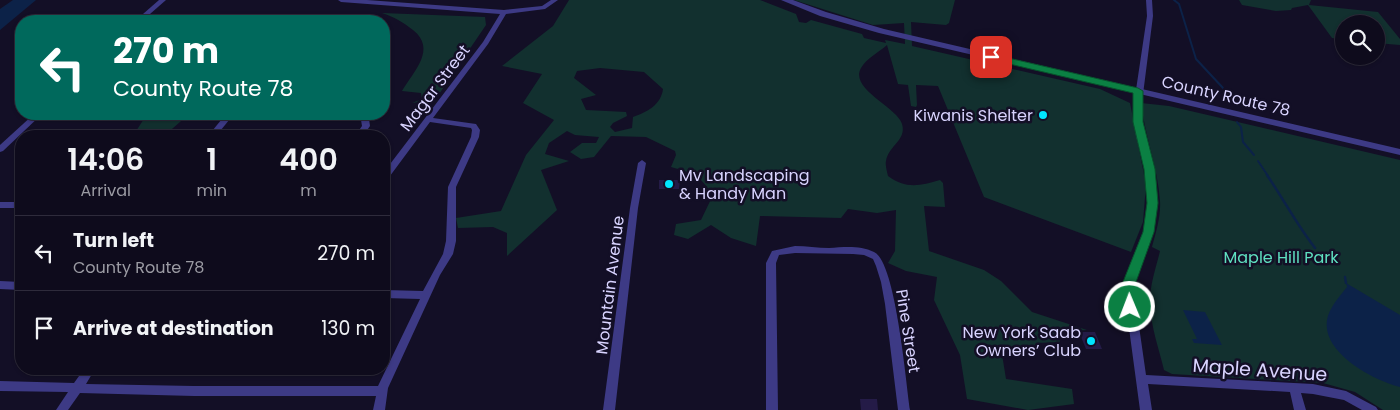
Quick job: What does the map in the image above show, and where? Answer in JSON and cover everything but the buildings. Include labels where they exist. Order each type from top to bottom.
[{"type":"street","points":[[145,15],[163,0]]},
{"type":"street","points":[[341,0],[504,12],[536,9],[548,6],[554,0]]},
{"type":"street","name":"County Route 78","points":[[785,0],[823,14],[882,31],[1400,152]]},
{"type":"street","points":[[1146,410],[1130,307],[1130,282],[1148,232],[1153,197],[1149,169],[1138,122],[1138,91],[1150,16],[1149,0]]},
{"type":"street","name":"Magar Street","points":[[390,170],[486,43],[504,12]]},
{"type":"street","points":[[21,130],[31,120]]},
{"type":"street","points":[[217,130],[225,120]]},
{"type":"street","points":[[379,410],[383,391],[448,254],[451,241],[452,187],[475,136],[476,130],[469,125],[429,120]]},
{"type":"street","points":[[0,149],[15,135]]},
{"type":"street","name":"Mountain Avenue","points":[[609,410],[634,208],[642,163]]},
{"type":"street","points":[[0,205],[15,205]]},
{"type":"street","name":"Pine Street","points":[[772,410],[771,263],[775,253],[798,251],[865,251],[878,258],[881,263],[888,300],[904,410]]},
{"type":"street","points":[[0,285],[15,286]]},
{"type":"street","points":[[390,294],[427,295]]},
{"type":"street","points":[[62,410],[86,375]]},
{"type":"street","name":"Maple Avenue","points":[[1142,379],[1333,392],[1352,398],[1372,410]]},
{"type":"street","points":[[0,386],[194,391],[383,391]]},
{"type":"street","points":[[1294,388],[1300,410]]},
{"type":"green space","points":[[569,0],[760,0],[796,14],[799,22],[806,23],[811,20],[862,34],[864,38],[886,43],[885,40],[905,44],[904,23],[873,25],[794,0],[955,0],[949,23],[946,25],[911,22],[912,46],[1100,89],[1130,103],[1146,185],[1143,222],[1131,252],[984,197],[938,86],[916,85],[917,105],[916,107],[911,106],[908,85],[898,84],[887,45],[866,62],[861,68],[859,76],[867,90],[892,111],[902,124],[903,130],[900,139],[887,156],[888,176],[907,185],[926,184],[940,180],[943,183],[945,207],[924,206],[929,251],[984,270],[1001,281],[1032,312],[1087,330],[1058,332],[1060,342],[1037,343],[1036,352],[1001,348],[1006,379],[1072,389],[1074,404],[1028,410],[967,399],[960,355],[934,300],[937,277],[906,271],[888,263],[895,251],[896,210],[877,213],[848,209],[841,218],[760,216],[756,246],[731,238],[711,225],[688,239],[674,235],[676,224],[701,220],[713,195],[695,176],[686,171],[671,167],[676,155],[675,151],[646,137],[611,136],[594,157],[581,159],[570,152],[582,143],[596,143],[599,137],[575,135],[567,131],[549,143],[545,154],[569,161],[541,170],[557,210],[507,256],[507,233],[493,227],[458,228],[456,218],[501,211],[526,155],[554,120],[523,103],[542,74],[502,66],[553,26]],"holes":[[[600,68],[644,72],[663,89],[662,95],[656,104],[633,117],[632,128],[615,132],[610,127],[613,123],[627,116],[626,112],[586,110],[581,99],[596,95],[574,78],[577,71]]]},
{"type":"green space","points":[[1239,0],[1311,0],[1309,5],[1378,12],[1380,15],[1335,15],[1335,38],[1332,38],[1308,5],[1292,8],[1291,10],[1276,11],[1242,5]]},
{"type":"green space","points":[[382,13],[485,17],[486,25],[435,100],[412,103],[422,99],[421,93],[402,91],[421,60],[423,45],[420,37],[413,30]]},
{"type":"green space","points":[[1385,21],[1400,39],[1400,45],[1385,44]]},
{"type":"green space","name":"Maple Hill Park","points":[[1141,103],[1169,106],[1400,160],[1400,410],[1383,410],[1355,392],[1323,383],[1172,374],[1164,370],[1150,305],[1152,284],[1160,251],[1152,247],[1159,218],[1159,189]]},
{"type":"green space","points":[[143,120],[182,120],[171,130],[137,130]]},
{"type":"water","points":[[13,0],[36,0],[18,15],[15,15],[15,18],[0,30],[0,9]]},
{"type":"water","points":[[1346,283],[1400,315],[1400,387],[1376,378],[1364,371],[1341,354],[1332,343],[1328,332],[1327,320],[1332,307],[1347,287]]},
{"type":"water","points":[[1183,310],[1205,312],[1222,345],[1194,343],[1192,339],[1197,339]]},
{"type":"waterway","points":[[1174,0],[1179,4],[1196,59],[1237,103]]},
{"type":"waterway","points":[[1237,122],[1241,127],[1243,142],[1254,155]]},
{"type":"waterway","points":[[1258,161],[1268,176]]},
{"type":"waterway","points":[[1267,175],[1315,248]]},
{"type":"waterway","points":[[1345,277],[1346,283]]},
{"type":"place","name":"Kiwanis Shelter","points":[[1043,115]]},
{"type":"place","name":"Mv Landscaping & Handy Man","points":[[669,184]]},
{"type":"place","name":"New York Saab Owners’ Club","points":[[1091,341]]},
{"type":"route","points":[[991,57],[1138,91],[1138,122],[1149,169],[1153,203],[1148,232],[1130,282],[1130,307]]}]
